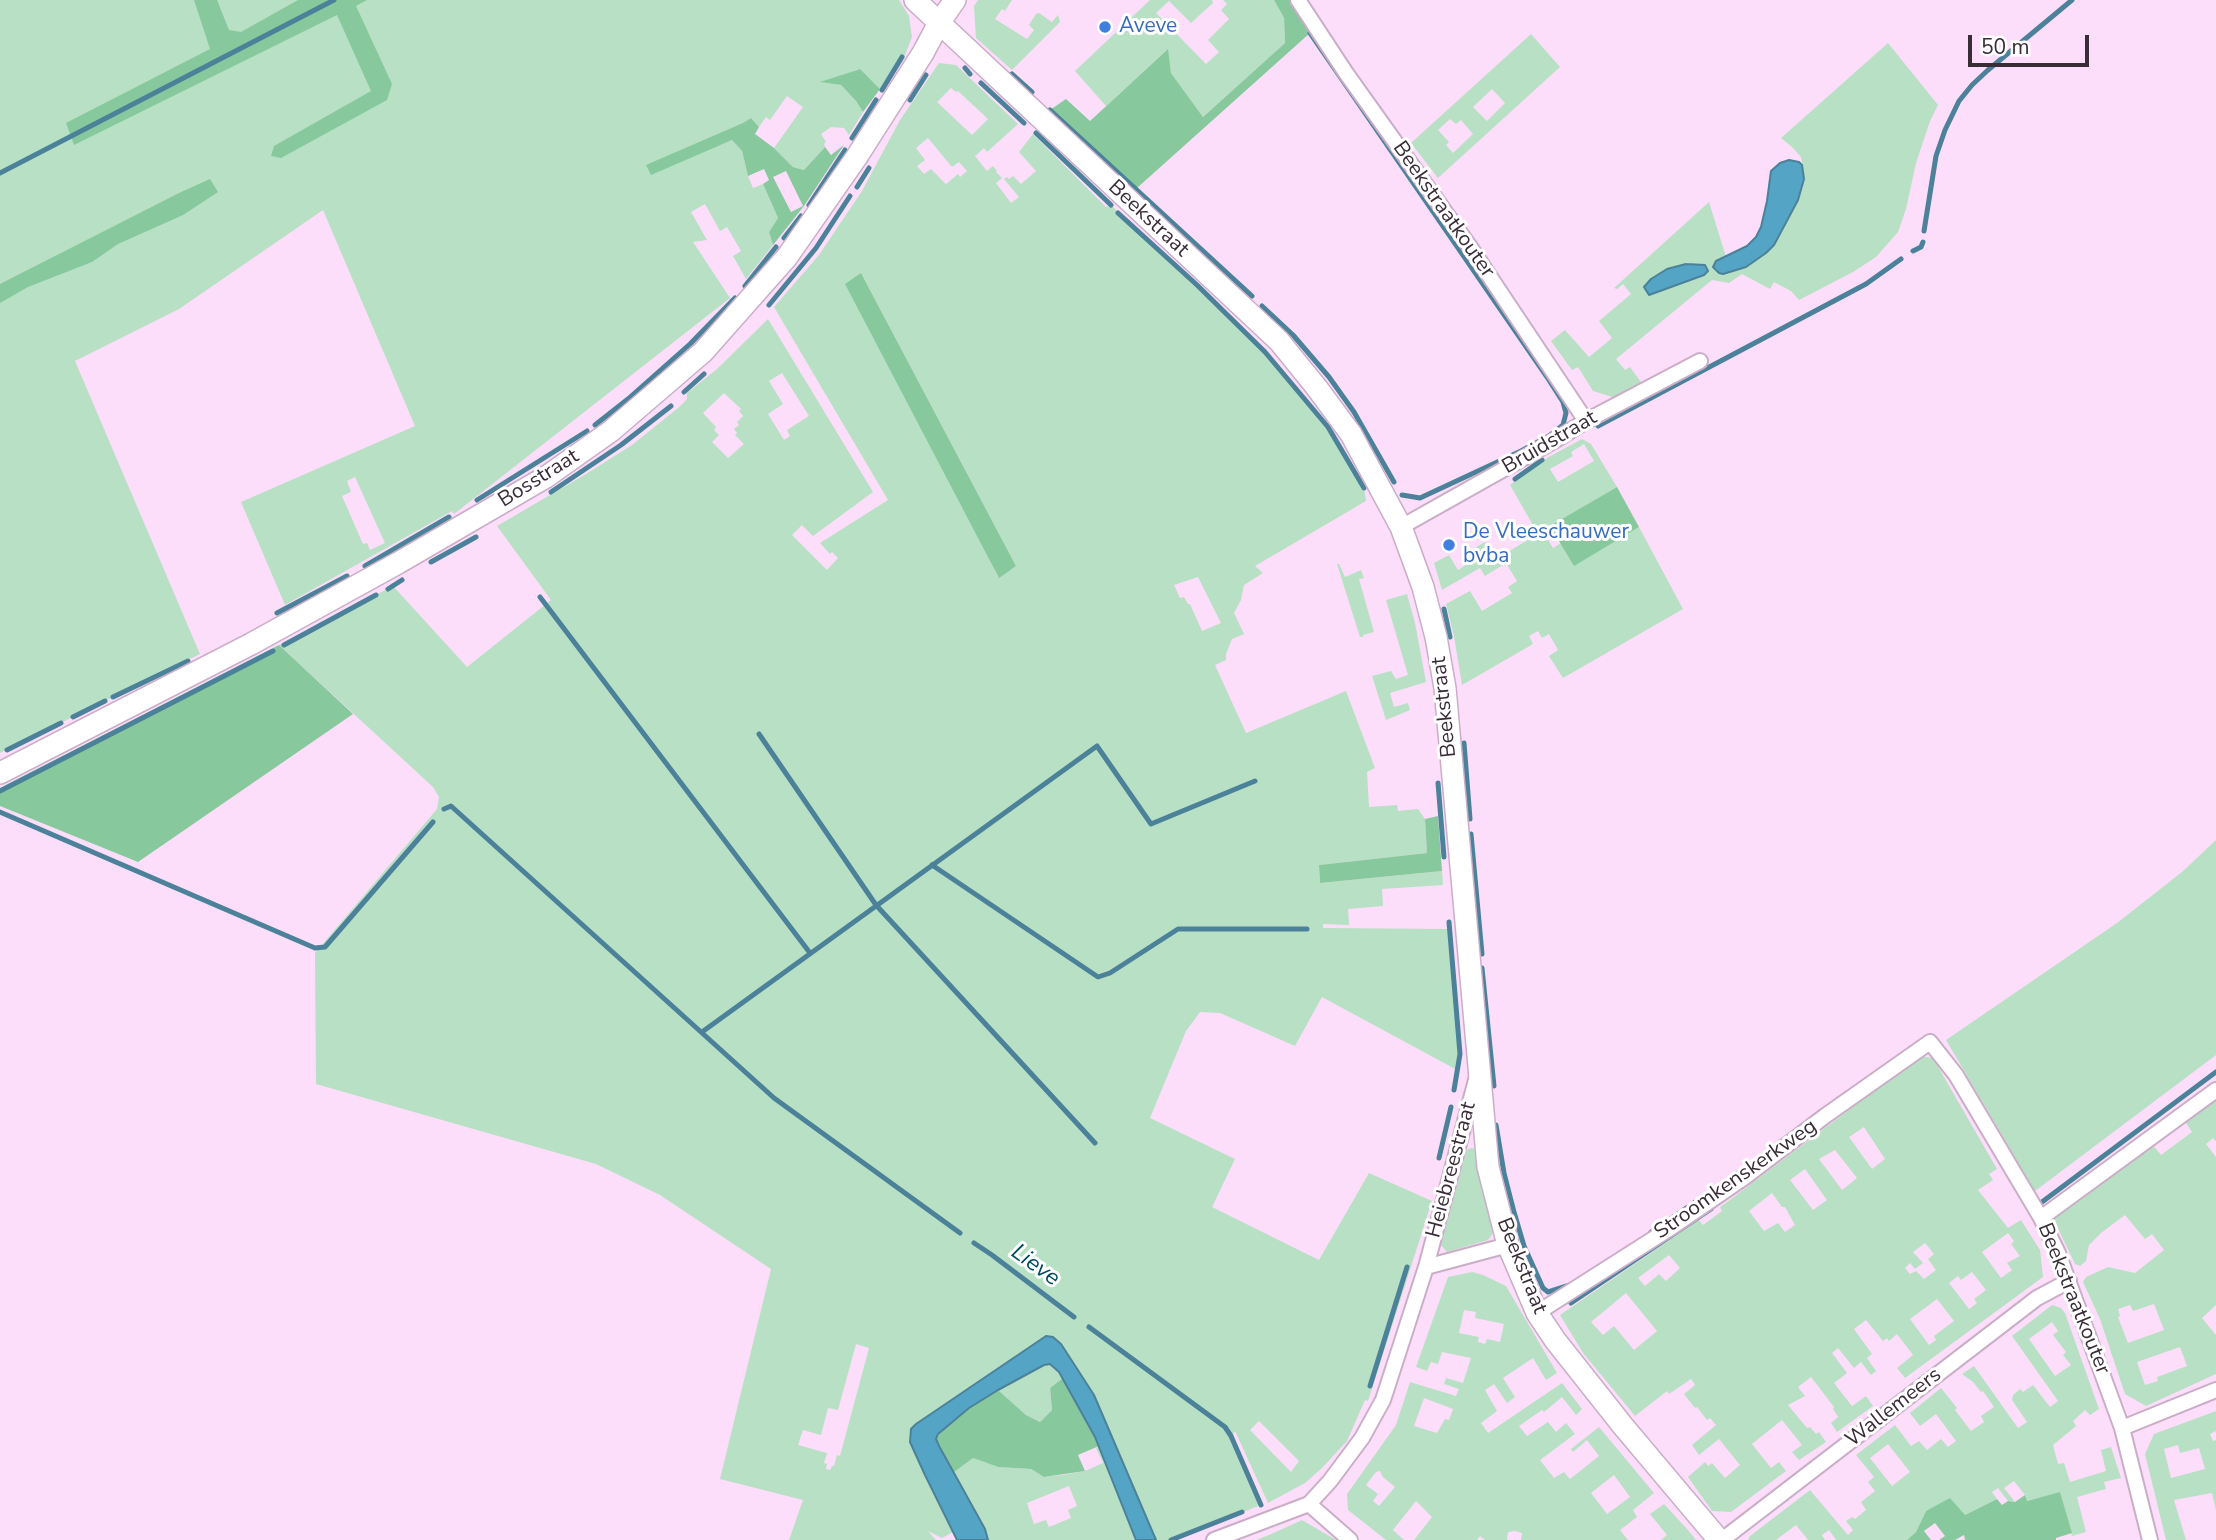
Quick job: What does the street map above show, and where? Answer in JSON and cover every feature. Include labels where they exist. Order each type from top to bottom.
[{"type":"street","name":"Beekstraat","points":[[915,0],[1279,341],[1351,434],[1401,527],[1423,587],[1445,688],[1488,1167],[1508,1245],[1537,1313],[1576,1368],[1721,1540]]},
{"type":"street","name":"Bosstraat","points":[[0,773],[251,644],[398,562],[546,477],[611,431],[704,352],[788,257],[856,158],[955,0]]},
{"type":"street","name":"Beekstraatkouter","points":[[1298,0],[1346,74],[1470,247],[1586,421]]},
{"type":"street","name":"Bruidstraat","points":[[1401,527],[1586,421],[1700,361]]},
{"type":"street","name":"Beekstraatkouter","points":[[1930,1042],[1956,1075],[2041,1218],[2069,1281],[2122,1428],[2150,1540]]},
{"type":"street","name":"Stroomkenskerkweg","points":[[1537,1313],[1745,1177],[1825,1116],[1930,1042]]},
{"type":"street","name":"Heiebreestraat","points":[[1214,1540],[1309,1504],[1362,1438],[1383,1400],[1426,1267],[1479,1072]]},
{"type":"street","points":[[2041,1218],[2216,1090]]},
{"type":"street","name":"Heiebreestraat","points":[[1426,1267],[1508,1245]]},
{"type":"street","name":"Wallemeers","points":[[1721,1540],[2037,1298],[2069,1281]]},
{"type":"street","points":[[2122,1428],[2216,1390]]},
{"type":"street","points":[[1309,1504],[1350,1540]]},
{"type":"green space","points":[[0,0],[899,0],[909,16],[912,37],[904,58],[880,89],[859,69],[822,82],[841,85],[863,112],[849,135],[844,128],[831,127],[821,134],[826,142],[825,147],[804,170],[793,167],[774,148],[803,107],[787,96],[770,120],[766,117],[759,127],[751,118],[699,153],[732,140],[742,151],[753,188],[763,184],[778,218],[769,232],[773,245],[746,279],[733,256],[741,251],[727,227],[720,231],[705,204],[691,212],[707,240],[693,242],[730,298],[454,514],[452,511],[285,605],[241,502],[415,426],[323,210],[179,309],[75,361],[200,654],[0,753]],"holes":[[[355,477],[385,543],[370,550],[367,543],[363,544],[342,496],[351,492],[347,481]]]},
{"type":"green space","points":[[194,0],[217,0],[229,30],[241,32],[298,0],[367,0],[356,6],[392,84],[387,100],[281,158],[271,156],[274,146],[371,91],[337,15],[74,145],[66,123],[210,49]]},
{"type":"green space","points":[[978,0],[1012,0],[1005,11],[1002,9],[995,19],[1027,39],[1034,30],[1029,25],[1036,14],[1039,13],[1052,22],[1058,15],[1060,22],[1012,70],[976,38],[974,6]]},
{"type":"green space","points":[[1150,0],[1212,0],[1213,3],[1191,23],[1169,1],[1156,13],[1206,64],[1219,52],[1208,40],[1229,19],[1221,10],[1227,4],[1223,0],[1274,0],[1284,18],[1285,43],[1203,117],[1171,73],[1167,50],[1106,106],[1075,71]]},
{"type":"green space","points":[[1274,0],[1290,0],[1310,33],[1137,188],[1050,110],[1066,99],[1090,121],[1168,49],[1171,73],[1203,117],[1285,43],[1284,18]]},
{"type":"green space","points":[[1531,34],[1560,67],[1438,178],[1411,143]],"holes":[[[1492,89],[1505,103],[1487,121],[1473,107]],[[1450,119],[1456,124],[1461,120],[1473,134],[1453,153],[1446,145],[1449,142],[1438,130]]]},
{"type":"green space","points":[[1888,43],[1938,105],[1916,163],[1898,232],[1876,257],[1799,300],[1791,291],[1774,282],[1770,289],[1742,274],[1729,283],[1712,280],[1616,359],[1625,370],[1630,367],[1643,385],[1619,399],[1593,391],[1578,367],[1572,370],[1551,341],[1565,330],[1589,357],[1612,338],[1599,321],[1631,294],[1623,284],[1617,289],[1614,288],[1709,202],[1726,257],[1716,261],[1766,253],[1774,245],[1803,187],[1801,157],[1781,138]]},
{"type":"green space","points":[[939,63],[956,65],[1018,124],[987,152],[984,148],[975,156],[987,171],[993,166],[997,171],[1002,178],[996,183],[1011,203],[1019,197],[1004,179],[1013,176],[1021,184],[1036,171],[1019,152],[1033,134],[1106,207],[1111,205],[1265,352],[1328,427],[1364,488],[1366,501],[1255,566],[1263,573],[1244,585],[1241,600],[1234,613],[1244,634],[1232,639],[1226,660],[1215,665],[1246,733],[1346,691],[1375,768],[1367,772],[1369,807],[1397,805],[1398,811],[1418,809],[1425,819],[1427,853],[1319,865],[1320,883],[1442,871],[1443,885],[1382,889],[1383,906],[1348,909],[1349,925],[1323,924],[1323,928],[1450,929],[1460,1054],[1457,1070],[1322,997],[1295,1046],[1220,1013],[1200,1012],[1186,1031],[1150,1118],[1235,1159],[1212,1207],[1319,1260],[1369,1173],[1432,1201],[1368,1401],[1365,1400],[1347,1441],[1305,1483],[1268,1503],[1235,1431],[1232,1436],[1261,1505],[1171,1540],[1156,1540],[1094,1394],[1061,1344],[1046,1336],[963,1392],[910,1433],[910,1442],[953,1532],[942,1538],[928,1531],[936,1540],[789,1540],[803,1500],[720,1479],[771,1269],[660,1195],[596,1164],[316,1084],[315,953],[437,809],[439,797],[433,787],[279,645],[393,586],[467,667],[551,600],[497,526],[632,445],[678,408],[687,399],[687,393],[717,369],[768,319],[873,492],[813,536],[802,525],[792,535],[827,570],[838,558],[820,543],[888,500],[774,307],[819,255],[862,191],[900,120]],"holes":[[[951,88],[958,91],[988,119],[972,135],[937,102]],[[928,138],[952,167],[959,162],[967,171],[960,177],[958,174],[946,184],[931,169],[924,174],[917,166],[925,160],[916,148]],[[861,273],[1016,566],[998,577]],[[782,373],[809,416],[787,430],[790,436],[784,440],[768,414],[783,404],[769,381]],[[724,393],[741,409],[739,411],[743,416],[734,429],[737,433],[735,435],[744,444],[728,458],[712,442],[719,435],[714,430],[716,427],[703,413]],[[1198,577],[1221,623],[1202,631],[1190,604],[1184,597],[1180,598],[1174,585]],[[856,1344],[869,1348],[840,1456],[837,1455],[830,1470],[826,1469],[827,1464],[824,1463],[827,1453],[798,1445],[803,1430],[821,1435],[828,1408],[838,1410]],[[1259,1421],[1299,1461],[1291,1472],[1250,1430]]]},
{"type":"green space","points":[[860,69],[880,89],[863,112],[841,85],[820,82]]},
{"type":"green space","points":[[751,118],[759,127],[755,134],[793,167],[804,170],[825,147],[831,155],[844,145],[804,206],[773,245],[769,232],[778,218],[763,184],[769,180],[764,169],[748,176],[742,151],[732,140],[651,175],[646,165]],"holes":[[[786,171],[803,206],[791,212],[773,177]]]},
{"type":"green space","points":[[210,179],[218,192],[183,215],[118,244],[92,262],[28,287],[0,303],[0,284]]},
{"type":"green space","points":[[861,273],[1016,566],[999,578],[845,284]]},
{"type":"green space","points":[[1582,439],[1591,444],[1617,487],[1551,526],[1544,533],[1553,548],[1561,543],[1574,565],[1639,527],[1683,609],[1563,678],[1549,656],[1558,650],[1549,634],[1542,638],[1538,631],[1529,636],[1533,644],[1462,685],[1446,604],[1470,591],[1482,611],[1512,593],[1508,587],[1517,581],[1506,563],[1485,576],[1480,568],[1442,590],[1434,563],[1449,555],[1458,570],[1469,563],[1464,554],[1485,542],[1496,559],[1538,534],[1510,485],[1547,458]],"holes":[[[1584,444],[1594,461],[1558,482],[1550,469],[1573,456],[1571,452]]]},
{"type":"green space","points":[[1617,487],[1639,527],[1574,566],[1550,526]]},
{"type":"green space","points":[[1337,564],[1345,577],[1361,570],[1364,578],[1359,579],[1374,632],[1363,637],[1360,637]]},
{"type":"green space","points":[[1407,594],[1426,682],[1390,693],[1394,707],[1408,703],[1410,710],[1386,720],[1372,676],[1391,671],[1396,679],[1408,675],[1386,600]]},
{"type":"green space","points":[[279,645],[353,714],[138,862],[0,806],[0,788]]},
{"type":"green space","points":[[1438,816],[1442,871],[1320,883],[1319,865],[1427,853],[1425,819]]},
{"type":"green space","points":[[2216,840],[2216,1055],[2035,1191],[1946,1040],[2117,923],[2182,872]]},
{"type":"green space","points":[[1920,1056],[1933,1058],[1997,1169],[1989,1174],[1993,1180],[1978,1190],[2008,1228],[2021,1220],[2040,1250],[2043,1277],[1905,1378],[1897,1368],[1913,1355],[1897,1334],[1889,1341],[1887,1338],[1883,1341],[1866,1320],[1854,1329],[1872,1354],[1867,1358],[1876,1371],[1871,1375],[1861,1362],[1854,1368],[1838,1348],[1832,1353],[1847,1373],[1834,1383],[1852,1406],[1866,1396],[1873,1406],[1837,1432],[1831,1423],[1838,1417],[1834,1407],[1811,1377],[1798,1387],[1805,1396],[1788,1405],[1807,1428],[1810,1427],[1816,1434],[1819,1432],[1826,1442],[1799,1460],[1792,1452],[1802,1445],[1782,1420],[1752,1444],[1771,1468],[1779,1462],[1786,1471],[1731,1512],[1712,1511],[1688,1477],[1705,1462],[1708,1466],[1712,1463],[1725,1478],[1740,1465],[1719,1439],[1699,1455],[1692,1445],[1716,1425],[1710,1418],[1707,1420],[1684,1394],[1695,1385],[1691,1379],[1669,1394],[1667,1391],[1635,1416],[1583,1353],[1560,1315],[1699,1220],[1703,1225],[1722,1211],[1720,1207]],"holes":[[[1864,1127],[1885,1159],[1872,1169],[1849,1137]],[[1835,1150],[1857,1178],[1842,1190],[1819,1159]],[[1805,1169],[1827,1200],[1813,1210],[1790,1180]],[[1772,1193],[1782,1207],[1785,1207],[1795,1225],[1785,1232],[1778,1223],[1764,1231],[1749,1211]],[[2008,1233],[2014,1241],[2011,1244],[2020,1256],[2007,1263],[2012,1270],[2001,1278],[1982,1252]],[[1925,1243],[1934,1254],[1928,1259],[1936,1270],[1924,1279],[1916,1271],[1910,1274],[1905,1268],[1910,1263],[1915,1269],[1923,1263],[1913,1252]],[[1669,1255],[1680,1268],[1666,1281],[1659,1274],[1645,1286],[1638,1278]],[[1972,1272],[1986,1290],[1974,1299],[1977,1303],[1969,1309],[1949,1283],[1958,1276],[1961,1280]],[[1626,1293],[1657,1331],[1634,1350],[1614,1326],[1603,1335],[1591,1322]],[[1937,1299],[1954,1321],[1934,1336],[1936,1340],[1929,1345],[1910,1319]]]},
{"type":"green space","points":[[2216,1097],[2216,1141],[2213,1138],[2206,1144],[2216,1157],[2216,1305],[2202,1318],[2216,1335],[2216,1374],[2146,1406],[2125,1394],[2100,1319],[2083,1282],[2086,1277],[2108,1267],[2135,1273],[2164,1250],[2152,1234],[2145,1239],[2125,1215],[2089,1245],[2086,1261],[2080,1266],[2075,1264],[2053,1218],[2152,1144],[2161,1155],[2192,1132],[2184,1120]],"holes":[[[2154,1304],[2164,1330],[2128,1343],[2118,1317],[2118,1309],[2130,1305],[2133,1311]],[[2180,1347],[2187,1366],[2157,1377],[2158,1381],[2145,1385],[2137,1362]]]},
{"type":"green space","points":[[1475,1149],[1493,1233],[1488,1240],[1447,1252],[1441,1245],[1466,1152]]},
{"type":"green space","points":[[1472,1272],[1506,1286],[1557,1373],[1546,1380],[1533,1358],[1503,1378],[1515,1397],[1507,1403],[1494,1384],[1485,1390],[1497,1411],[1481,1423],[1488,1433],[1562,1383],[1582,1409],[1576,1415],[1562,1397],[1544,1412],[1542,1410],[1519,1426],[1527,1436],[1548,1422],[1556,1432],[1566,1423],[1575,1434],[1540,1460],[1554,1478],[1564,1472],[1570,1479],[1599,1456],[1587,1440],[1573,1452],[1571,1449],[1599,1427],[1654,1493],[1633,1510],[1637,1517],[1620,1530],[1628,1540],[1521,1540],[1522,1533],[1515,1531],[1508,1532],[1507,1540],[1485,1540],[1480,1536],[1477,1540],[1414,1540],[1432,1517],[1416,1501],[1393,1530],[1404,1540],[1386,1540],[1348,1510],[1347,1494],[1396,1425],[1410,1382],[1456,1396],[1459,1389],[1444,1384],[1446,1378],[1463,1383],[1471,1358],[1442,1352],[1438,1364],[1431,1362],[1427,1371],[1416,1367],[1448,1277]],"holes":[[[1464,1310],[1476,1312],[1475,1318],[1504,1324],[1500,1342],[1487,1339],[1485,1344],[1478,1342],[1479,1337],[1459,1333]],[[1424,1398],[1453,1409],[1449,1420],[1445,1419],[1437,1433],[1414,1426]],[[1380,1471],[1395,1487],[1379,1506],[1373,1501],[1378,1494],[1366,1485],[1376,1472]],[[1614,1475],[1630,1497],[1607,1514],[1591,1493]]]},
{"type":"green space","points":[[2052,1305],[2061,1308],[2065,1313],[2099,1409],[2090,1415],[2085,1410],[2073,1421],[2076,1426],[2053,1445],[2058,1464],[2064,1463],[2070,1482],[2106,1471],[2101,1450],[2111,1447],[2121,1478],[2104,1482],[2106,1489],[2077,1497],[2086,1532],[2072,1536],[2060,1493],[2026,1501],[2025,1495],[2014,1481],[2004,1488],[2015,1502],[2008,1501],[1998,1488],[1992,1492],[1997,1499],[1965,1515],[1926,1511],[1916,1532],[1907,1540],[1836,1540],[1829,1530],[1822,1535],[1825,1540],[1808,1540],[1796,1525],[1776,1540],[1748,1540],[1810,1490],[1848,1535],[1853,1530],[1846,1521],[1852,1517],[1855,1519],[1866,1510],[1861,1502],[1875,1491],[1868,1482],[1874,1477],[1856,1455],[1895,1425],[1911,1446],[1919,1441],[1927,1450],[1941,1439],[1948,1447],[1956,1441],[1936,1414],[1920,1426],[1910,1413],[1941,1388],[1971,1431],[1984,1422],[1981,1416],[1994,1407],[1983,1391],[1962,1374],[1974,1366],[2018,1428],[2027,1422],[2012,1400],[2013,1395],[2020,1389],[2023,1392],[2033,1385],[2050,1407],[2058,1401],[2012,1336]],"holes":[[[2052,1322],[2058,1331],[2053,1335],[2066,1352],[2063,1355],[2071,1365],[2055,1376],[2029,1339]],[[1888,1444],[1910,1472],[1892,1486],[1870,1458]]]},
{"type":"green space","points":[[1044,1364],[1053,1365],[1063,1378],[1050,1388],[1052,1410],[1040,1422],[1026,1415],[998,1390]]},
{"type":"green space","points":[[1063,1378],[1099,1446],[1078,1455],[1085,1471],[1044,1477],[1031,1469],[998,1467],[973,1458],[953,1473],[936,1439],[943,1428],[998,1390],[1026,1415],[1040,1422],[1052,1410],[1050,1388]]},
{"type":"green space","points":[[2216,1411],[2216,1431],[2210,1434],[2213,1441],[2216,1440],[2216,1510],[2212,1493],[2174,1500],[2186,1540],[2166,1540],[2145,1454],[2154,1434]],"holes":[[[2178,1445],[2180,1453],[2199,1448],[2205,1469],[2171,1478],[2164,1449]]]},
{"type":"green space","points":[[1099,1446],[1136,1540],[988,1540],[985,1529],[953,1473],[973,1458],[998,1467],[1031,1469],[1044,1477],[1063,1475],[1085,1471],[1103,1463],[1096,1448]],"holes":[[[1069,1486],[1077,1506],[1068,1510],[1071,1518],[1049,1527],[1046,1520],[1034,1524],[1027,1503]]]},
{"type":"green space","points":[[2060,1492],[2072,1533],[2056,1540],[1965,1540],[1964,1535],[1955,1540],[1939,1540],[1945,1536],[1935,1523],[1924,1531],[1931,1540],[1907,1540],[1916,1532],[1926,1511],[1950,1498],[1965,1515],[1997,1499],[2002,1505],[2008,1501],[2015,1502],[2025,1495],[2027,1501]]},
{"type":"green space","points":[[1664,1504],[1696,1540],[1661,1540],[1667,1535],[1650,1514]]},
{"type":"green space","points":[[1302,1520],[1336,1540],[1256,1540],[1269,1535]]},
{"type":"water","points":[[1789,160],[1802,165],[1804,179],[1798,200],[1774,245],[1746,267],[1719,273],[1713,267],[1716,261],[1747,246],[1756,237],[1767,201],[1771,171],[1780,163]]},
{"type":"water","points":[[1686,264],[1705,265],[1708,271],[1704,275],[1649,295],[1644,287],[1651,279],[1667,269]]},
{"type":"water","points":[[1046,1336],[1053,1337],[1061,1344],[1094,1395],[1156,1540],[1136,1540],[1095,1437],[1059,1372],[1050,1364],[969,1408],[938,1434],[936,1439],[939,1446],[985,1529],[988,1540],[957,1540],[910,1442],[911,1429]]},
{"type":"waterway","points":[[0,173],[334,0]]},
{"type":"waterway","points":[[1924,231],[1936,156],[1959,101],[1988,70],[2072,0]]},
{"type":"waterway","points":[[1310,33],[1547,377],[1563,402],[1566,413],[1563,425],[1521,451],[1420,498],[1402,495]]},
{"type":"waterway","points":[[882,90],[902,57]]},
{"type":"waterway","points":[[965,68],[970,74]]},
{"type":"waterway","points":[[1012,74],[1032,92]]},
{"type":"waterway","points":[[910,100],[926,75]]},
{"type":"waterway","points":[[981,83],[1024,123]]},
{"type":"waterway","points":[[852,138],[876,100]]},
{"type":"waterway","points":[[1050,110],[1252,296]]},
{"type":"waterway","points":[[1036,133],[1111,205]]},
{"type":"waterway","points":[[809,205],[845,150]]},
{"type":"waterway","points":[[857,187],[869,168]]},
{"type":"waterway","points":[[769,305],[816,248],[850,196]]},
{"type":"waterway","points":[[1118,213],[1265,352],[1328,427],[1364,488]]},
{"type":"waterway","points":[[784,238],[801,216]]},
{"type":"waterway","points":[[1913,251],[1921,247],[1923,242]]},
{"type":"waterway","points":[[745,286],[776,247]]},
{"type":"waterway","points":[[1598,426],[1866,284],[1901,259]]},
{"type":"waterway","points":[[595,425],[690,344],[735,298]]},
{"type":"waterway","points":[[1262,306],[1293,335],[1329,377],[1354,412],[1394,482]]},
{"type":"waterway","points":[[684,392],[704,374]]},
{"type":"waterway","points":[[551,492],[621,445],[671,406]]},
{"type":"waterway","points":[[477,500],[587,431]]},
{"type":"waterway","points":[[1515,479],[1542,460]]},
{"type":"waterway","points":[[365,566],[449,517]]},
{"type":"waterway","points":[[431,562],[476,537]]},
{"type":"waterway","points":[[277,613],[347,576]]},
{"type":"waterway","points":[[388,589],[402,580]]},
{"type":"waterway","points":[[284,645],[376,595]]},
{"type":"waterway","points":[[540,597],[810,953]]},
{"type":"waterway","points":[[1444,609],[1450,637]]},
{"type":"waterway","points":[[0,791],[273,651]]},
{"type":"waterway","points":[[113,697],[188,661]]},
{"type":"waterway","points":[[73,717],[105,701]]},
{"type":"waterway","points":[[7,750],[61,723]]},
{"type":"waterway","points":[[759,734],[876,905],[1095,1143]]},
{"type":"waterway","points":[[1464,743],[1470,819]]},
{"type":"waterway","points":[[702,1032],[1097,746],[1151,824],[1255,781]]},
{"type":"waterway","points":[[1438,783],[1444,857]]},
{"type":"waterway","points":[[444,809],[451,806],[774,1098],[960,1233]]},
{"type":"waterway","points":[[0,812],[315,948],[325,947],[433,822]]},
{"type":"waterway","points":[[1471,834],[1482,954]]},
{"type":"waterway","points":[[932,865],[1098,977],[1110,973],[1178,929],[1307,929]]},
{"type":"waterway","points":[[1449,922],[1460,1054],[1454,1090]]},
{"type":"waterway","points":[[1482,968],[1494,1086]]},
{"type":"waterway","points":[[2042,1202],[2216,1072]]},
{"type":"waterway","points":[[1439,1158],[1451,1107]]},
{"type":"waterway","points":[[1496,1125],[1514,1212],[1524,1246],[1543,1288],[1548,1292],[1570,1285]]},
{"type":"waterway","points":[[1651,1232],[1738,1173]]},
{"type":"waterway","points":[[1571,1303],[1711,1209]]},
{"type":"waterway","name":"Lieve","points":[[974,1243],[1074,1317]]},
{"type":"waterway","points":[[1370,1386],[1407,1267]]},
{"type":"waterway","points":[[1089,1327],[1225,1427],[1261,1505]]},
{"type":"waterway","points":[[1171,1540],[1242,1512]]},
{"type":"place","name":"Aveve","points":[[1105,27]]},
{"type":"place","name":"De Vleeschauwer bvba","points":[[1449,545]]}]
